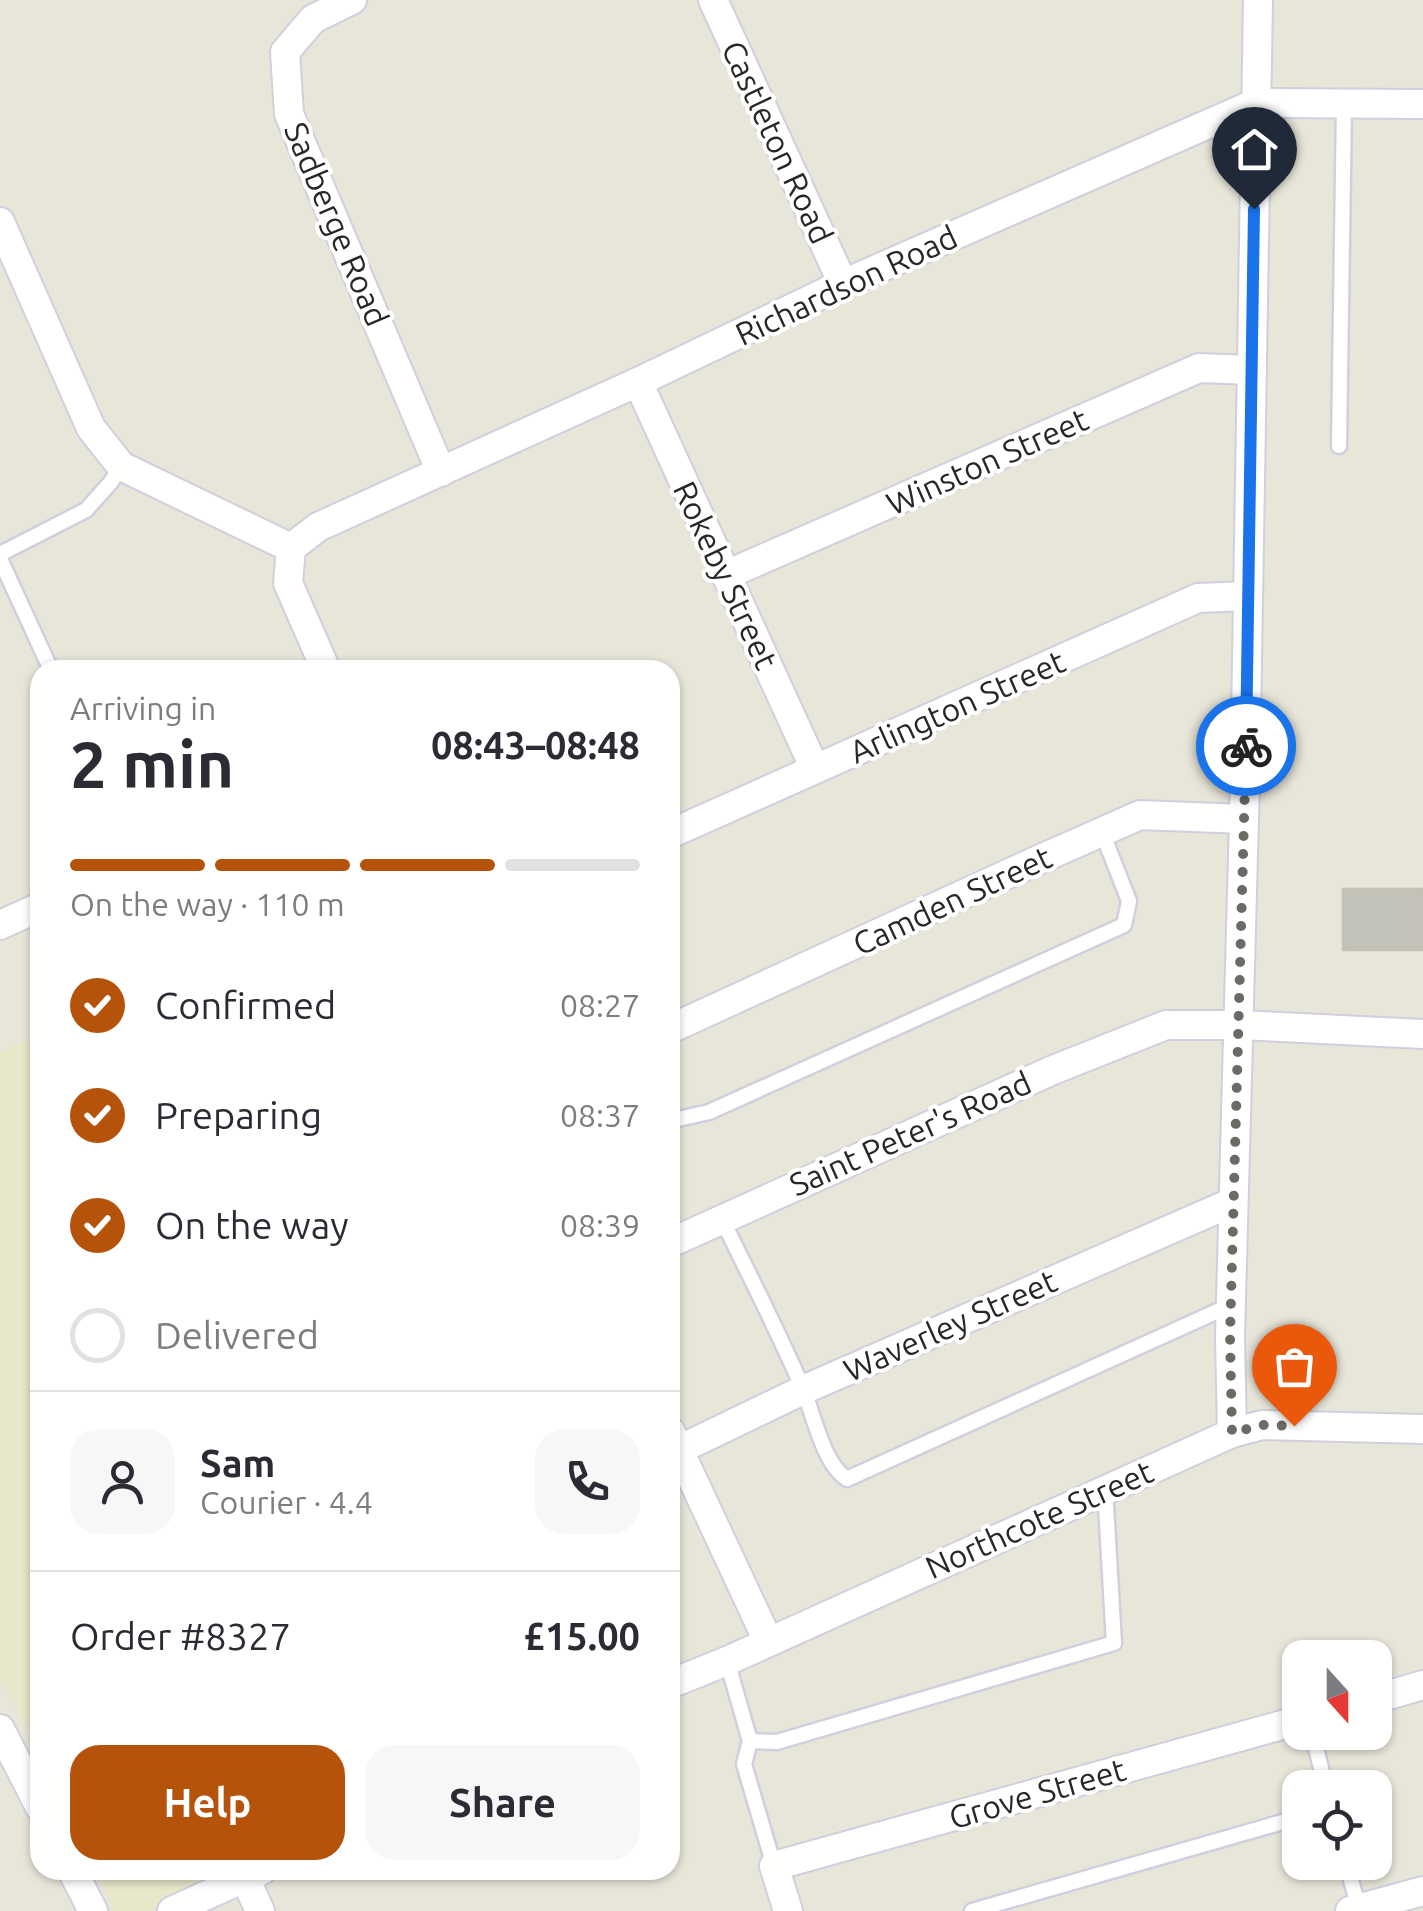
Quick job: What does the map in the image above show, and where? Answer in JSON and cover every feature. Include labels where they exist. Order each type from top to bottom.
[{"type":"street","name":"Sadberge Road","points":[[352,0],[313,18],[285,52],[290,114],[441,472]]},
{"type":"street","name":"Castleton Road","points":[[713,0],[843,284]]},
{"type":"street","points":[[1232,1433],[1231,1305],[1240,1025],[1258,0]]},
{"type":"street","name":"Richardson Road","points":[[291,548],[318,528],[843,284],[1256,103],[1423,104]]},
{"type":"street","points":[[0,222],[10,270],[91,428],[121,466],[291,548],[288,583],[322,660]]},
{"type":"street","name":"Winston Street","points":[[726,575],[1200,368],[1252,370]]},
{"type":"street","name":"Rokeby Street","points":[[638,382],[814,769]]},
{"type":"street","name":"Arlington Street","points":[[680,829],[1198,598],[1248,596]]},
{"type":"street","name":"Camden Street","points":[[680,1025],[1140,815],[1244,819]]},
{"type":"street","points":[[0,925],[30,912]]},
{"type":"street","name":"Saint Peter's Road","points":[[680,1238],[1053,1070],[1166,1026],[1240,1025],[1423,1034]]},
{"type":"street","name":"Waverley Street","points":[[680,1442],[1233,1202]]},
{"type":"street","name":"Northcote Street","points":[[680,1680],[1232,1433],[1262,1425],[1423,1429]]},
{"type":"street","points":[[680,1460],[768,1642]]},
{"type":"street","points":[[1392,1693],[1423,1685]]},
{"type":"street","name":"Grove Street","points":[[774,1866],[1282,1725]]},
{"type":"street","points":[[0,1729],[30,1788]]},
{"type":"street","points":[[774,1866],[788,1911]]},
{"type":"street","points":[[77,1880],[94,1911]]},
{"type":"street","points":[[172,1911],[241,1880]]},
{"type":"street","points":[[255,1880],[260,1911]]},
{"type":"street","points":[[1355,1910],[1423,1891]]},
{"type":"lane","points":[[1339,446],[1344,104]]},
{"type":"lane","points":[[47,660],[0,557],[86,510],[121,466]]},
{"type":"lane","points":[[680,1119],[709,1112],[1124,925],[1129,901],[1102,832]]},
{"type":"lane","points":[[722,1219],[803,1390],[832,1462],[847,1479],[1231,1305]]},
{"type":"lane","points":[[750,1741],[777,1742],[1114,1643],[1105,1488]]},
{"type":"lane","points":[[728,1660],[750,1741],[744,1764],[774,1866]]},
{"type":"lane","points":[[972,1911],[1282,1821]]},
{"type":"lane","points":[[1349,1880],[1355,1910]]},
{"type":"shaded area","points":[[30,1038],[30,1735],[0,1673],[0,1052]]},
{"type":"shaded area","points":[[101,1880],[218,1880],[151,1911],[115,1911]]},
{"type":"building","points":[[1343,889],[1423,889],[1423,950],[1343,950]]},
{"type":"way so far","points":[[1246,746],[1230,1336],[1232,1433],[1262,1425],[1294,1426]]},
{"type":"route","points":[[1246,746],[1254,209]]}]
